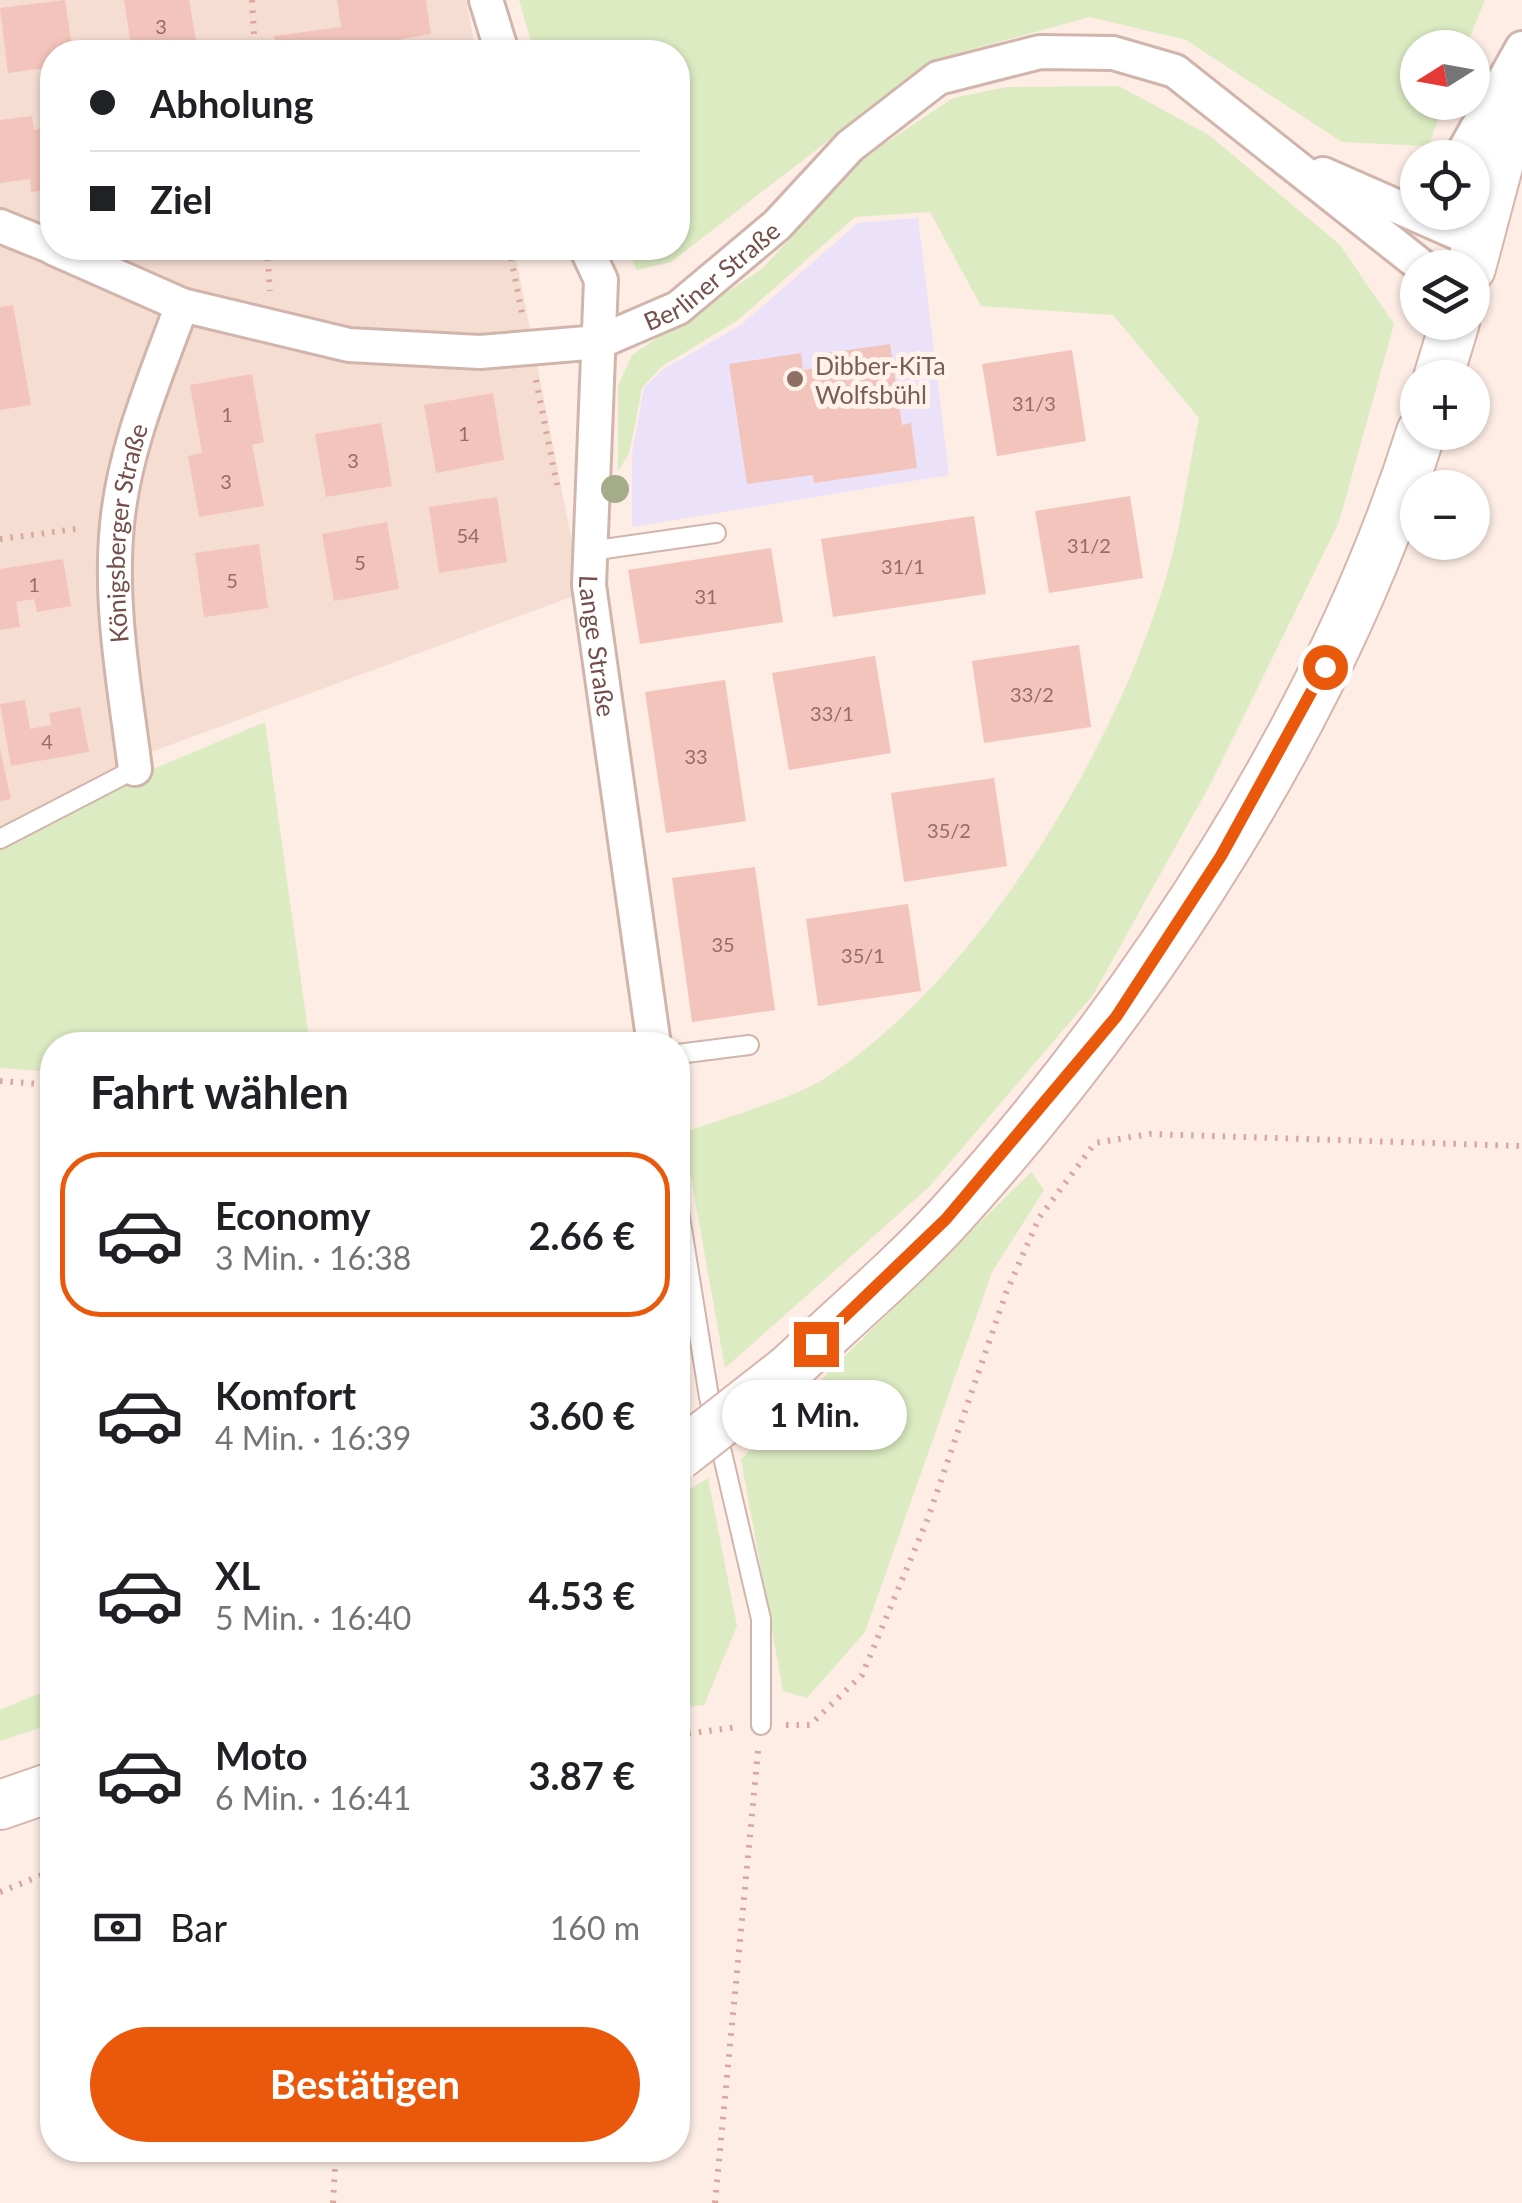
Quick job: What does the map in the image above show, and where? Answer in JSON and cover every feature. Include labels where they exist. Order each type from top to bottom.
[{"type":"main road","points":[[1475,250],[1522,76]]},
{"type":"main road","points":[[690,1447],[789,1370],[946,1219],[1116,1017],[1221,856],[1325,667],[1404,485],[1415,450]]},
{"type":"main road","points":[[0,1805],[40,1791]]},
{"type":"street","points":[[486,0],[498,40]]},
{"type":"street","points":[[1470,140],[1522,48]]},
{"type":"street","name":"Berliner Straße","points":[[82,260],[182,305],[349,345],[480,352],[599,342],[678,308],[776,224],[850,146],[938,78],[1040,52],[1114,53],[1175,71],[1402,250]]},
{"type":"street","name":"Berliner Straße","points":[[1296,163],[1385,199],[1466,250]]},
{"type":"street","points":[[1385,199],[1400,194]]},
{"type":"street","name":"Berliner Straße","points":[[0,226],[40,242]]},
{"type":"street","name":"Lange Straße","points":[[591,260],[600,280],[588,585],[652,1032]]},
{"type":"street","name":"Königsberger Straße","points":[[134,769],[115,598],[116,524],[133,438],[182,305]]},
{"type":"lane","points":[[590,551],[716,533]]},
{"type":"lane","points":[[0,840],[134,769]]},
{"type":"lane","points":[[690,1052],[749,1045]]},
{"type":"lane","points":[[690,1281],[708,1396],[761,1619],[760,1725]]},
{"type":"path","points":[[252,0],[255,40]]},
{"type":"path","points":[[512,260],[559,499]]},
{"type":"path","points":[[0,539],[116,524]]},
{"type":"path","points":[[0,1080],[40,1084]]},
{"type":"path","points":[[690,1734],[760,1725],[810,1725],[862,1676],[928,1518],[1006,1292],[1039,1218],[1095,1142],[1150,1134],[1522,1146]]},
{"type":"path","points":[[714,2203],[760,1725]]},
{"type":"path","points":[[0,1892],[40,1876]]},
{"type":"path","points":[[333,2203],[335,2162]]},
{"type":"shaded area","points":[[0,0],[466,0],[474,40],[40,40],[40,260],[516,260],[582,593],[143,755],[0,829]]},
{"type":"shaded area","name":"Dibber-KiTa Wolfsbühl","points":[[918,218],[949,475],[632,527],[632,454],[644,388],[662,370],[741,325],[858,223]]},
{"type":"green space","points":[[519,0],[1485,0],[1473,30],[1400,30],[1400,120],[1438,120],[1430,140],[1400,140],[1400,145],[1342,142],[1186,40],[1090,17],[933,60],[690,247],[690,40],[531,40]]},
{"type":"green space","points":[[1119,86],[1209,135],[1340,245],[1394,324],[1339,522],[1211,783],[1093,995],[929,1187],[725,1368],[690,1172],[690,1131],[824,1079],[881,1036],[936,982],[988,921],[1035,855],[1077,784],[1114,713],[1144,642],[1172,555],[1199,418],[1113,315],[981,306],[930,212],[855,217],[738,320],[661,367],[642,388],[629,454],[618,471],[618,386],[632,355],[763,268],[866,156],[953,98],[1007,87]]},
{"type":"green space","points":[[632,260],[674,260],[637,270]]},
{"type":"green space","points":[[265,722],[308,1032],[40,1032],[40,1071],[0,1068],[0,850],[151,770]]},
{"type":"green space","points":[[1031,1172],[1044,1190],[992,1272],[865,1632],[807,1698],[783,1691],[741,1459]]},
{"type":"green space","points":[[708,1478],[737,1626],[704,1705],[690,1707],[690,1489]]},
{"type":"green space","points":[[40,1693],[40,1728],[0,1741],[0,1710]]},
{"type":"building","points":[[65,0],[71,40],[40,40],[40,69],[8,73],[0,8]]},
{"type":"building","points":[[124,0],[189,0],[196,40],[130,40]]},
{"type":"building","points":[[337,0],[426,0],[431,34],[401,40],[275,40],[274,36],[341,27]]},
{"type":"building","points":[[32,116],[34,130],[40,129],[40,191],[31,192],[30,179],[0,183],[0,120]]},
{"type":"building","points":[[13,305],[31,405],[0,410],[0,307]]},
{"type":"building","points":[[890,344],[902,425],[911,423],[917,468],[814,483],[813,475],[747,484],[729,364],[801,353],[803,370],[816,368],[814,355]]},
{"type":"building","points":[[1072,350],[1086,441],[997,456],[982,364]]},
{"type":"building","points":[[252,374],[264,442],[252,445],[264,506],[199,517],[188,456],[202,453],[190,385]]},
{"type":"building","points":[[493,393],[504,460],[436,473],[424,405]]},
{"type":"building","points":[[381,423],[392,486],[326,497],[315,434]]},
{"type":"building","points":[[1130,496],[1143,578],[1049,593],[1035,511]]},
{"type":"building","points":[[497,497],[507,562],[439,573],[429,507]]},
{"type":"building","points":[[974,516],[986,594],[833,617],[821,539]]},
{"type":"building","points":[[387,522],[399,589],[334,601],[322,534]]},
{"type":"building","points":[[259,544],[268,608],[204,617],[195,553]]},
{"type":"building","points":[[771,548],[783,622],[640,644],[628,570]]},
{"type":"building","points":[[63,559],[71,606],[37,612],[34,599],[16,602],[20,627],[0,630],[0,569]]},
{"type":"building","points":[[1079,645],[1091,727],[984,743],[972,661]]},
{"type":"building","points":[[875,656],[891,753],[789,770],[772,673]]},
{"type":"building","points":[[725,680],[746,821],[666,833],[645,692]]},
{"type":"building","points":[[25,700],[30,729],[51,725],[49,713],[80,707],[89,752],[11,766],[0,704]]},
{"type":"building","points":[[0,749],[11,799],[0,801]]},
{"type":"building","points":[[994,778],[1007,866],[904,882],[891,793]]},
{"type":"building","points":[[755,867],[775,1010],[692,1022],[672,878]]},
{"type":"building","points":[[908,904],[921,991],[818,1006],[806,919]]},
{"type":"place","name":"Dibber-KiTa Wolfsbühl","points":[[795,379]]},
{"type":"route","points":[[816,1344],[946,1219],[1116,1017],[1221,856],[1325,667]]}]
